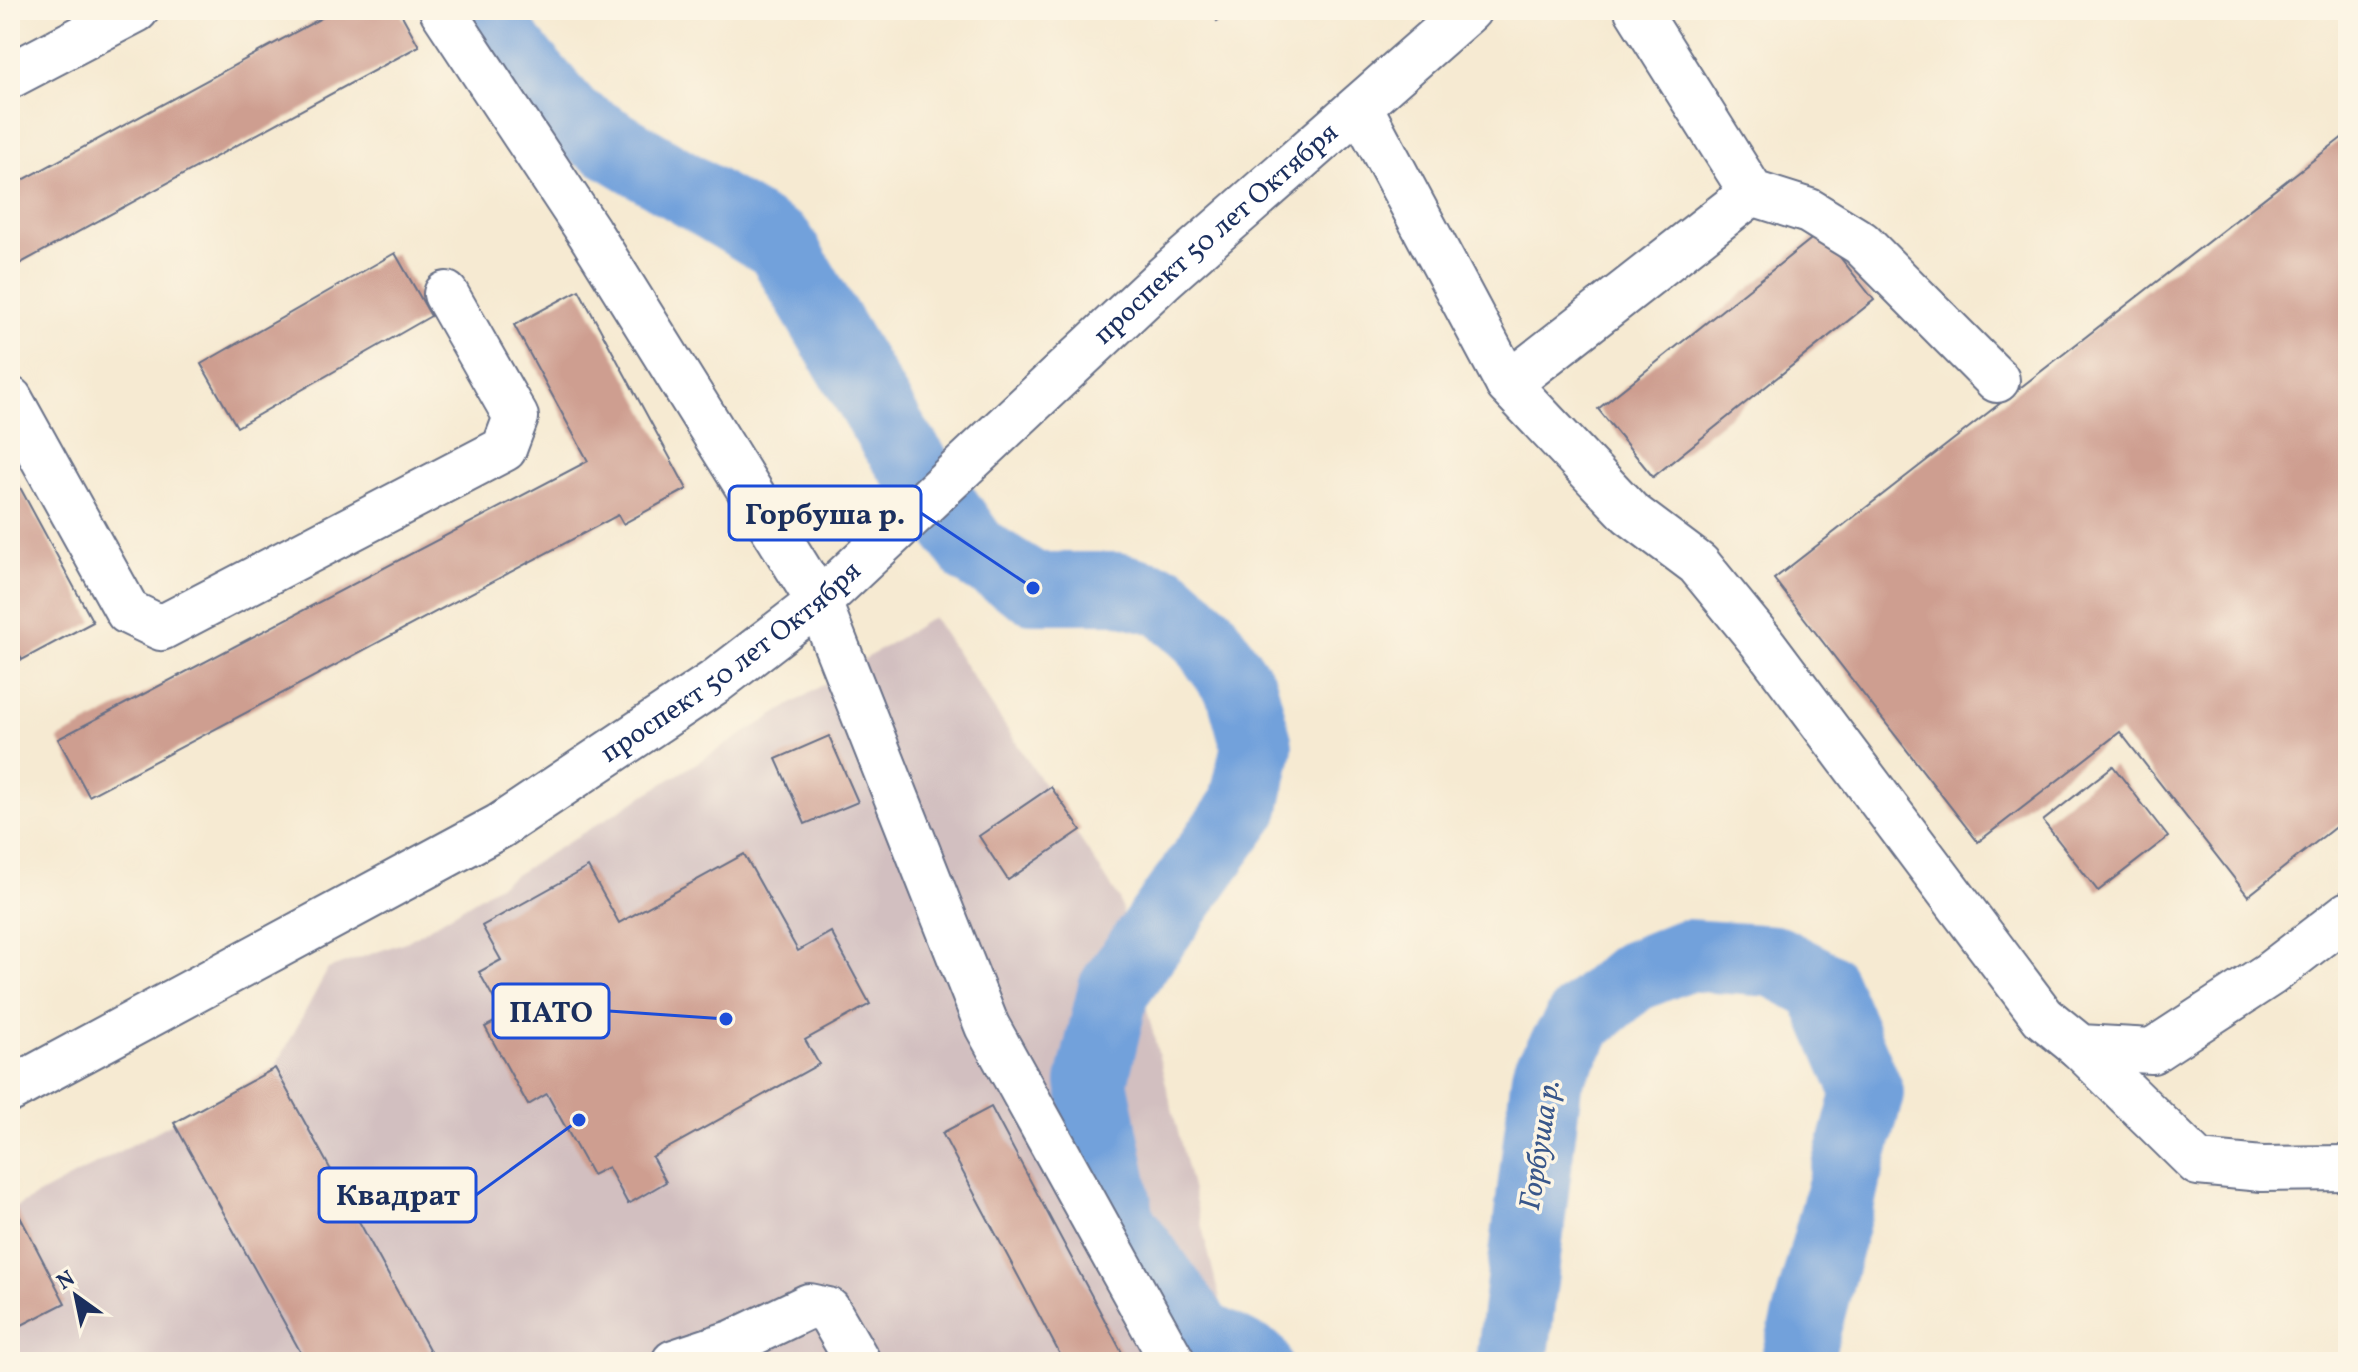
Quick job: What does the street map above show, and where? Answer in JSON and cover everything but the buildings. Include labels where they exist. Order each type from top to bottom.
[{"type":"main road","points":[[10,76],[136,10]]},
{"type":"main road","points":[[442,10],[589,232],[819,602],[987,1026],[1173,1362]]},
{"type":"main road","name":"проспект 50 лет Октября","points":[[10,1090],[500,826],[715,682],[819,602],[1165,277],[1469,10]]},
{"type":"main road","points":[[1637,10],[1752,193],[1809,211],[1861,243],[1997,380]]},
{"type":"main road","points":[[1360,107],[1508,384],[1630,513],[1698,564],[1761,641],[2043,1017],[2080,1047],[2198,1163],[2262,1169],[2348,1168]]},
{"type":"main road","points":[[1508,384],[1752,193]]},
{"type":"main road","points":[[10,399],[128,612],[161,628],[504,449],[516,417],[446,294]]},
{"type":"main road","points":[[2080,1047],[2152,1051],[2270,974],[2348,914]]},
{"type":"main road","points":[[674,1362],[734,1342],[809,1306],[828,1310],[858,1362]]},
{"type":"shaded area","points":[[933,617],[1119,898],[1236,1362],[10,1362],[10,1210],[275,1068],[328,969],[408,941]]},
{"type":"waterway","name":"Горбуша р.","points":[[485,10],[510,51],[571,120],[780,245],[894,437],[974,551],[1033,588],[1117,588],[1165,601],[1204,636],[1242,691],[1257,746],[1244,807],[1114,989],[1092,1082],[1120,1225],[1201,1336],[1255,1362]]},
{"type":"waterway","name":"Горбуша р.","points":[[1512,1362],[1547,1076],[1582,1019],[1632,977],[1686,955],[1774,961],[1822,986],[1868,1093],[1796,1362]]},
{"type":"place","name":"Горбуша р.","points":[[1033,588]]},
{"type":"place","name":"ПАТО","points":[[726,1019]]},
{"type":"place","name":"Квадрат","points":[[579,1120]]}]
